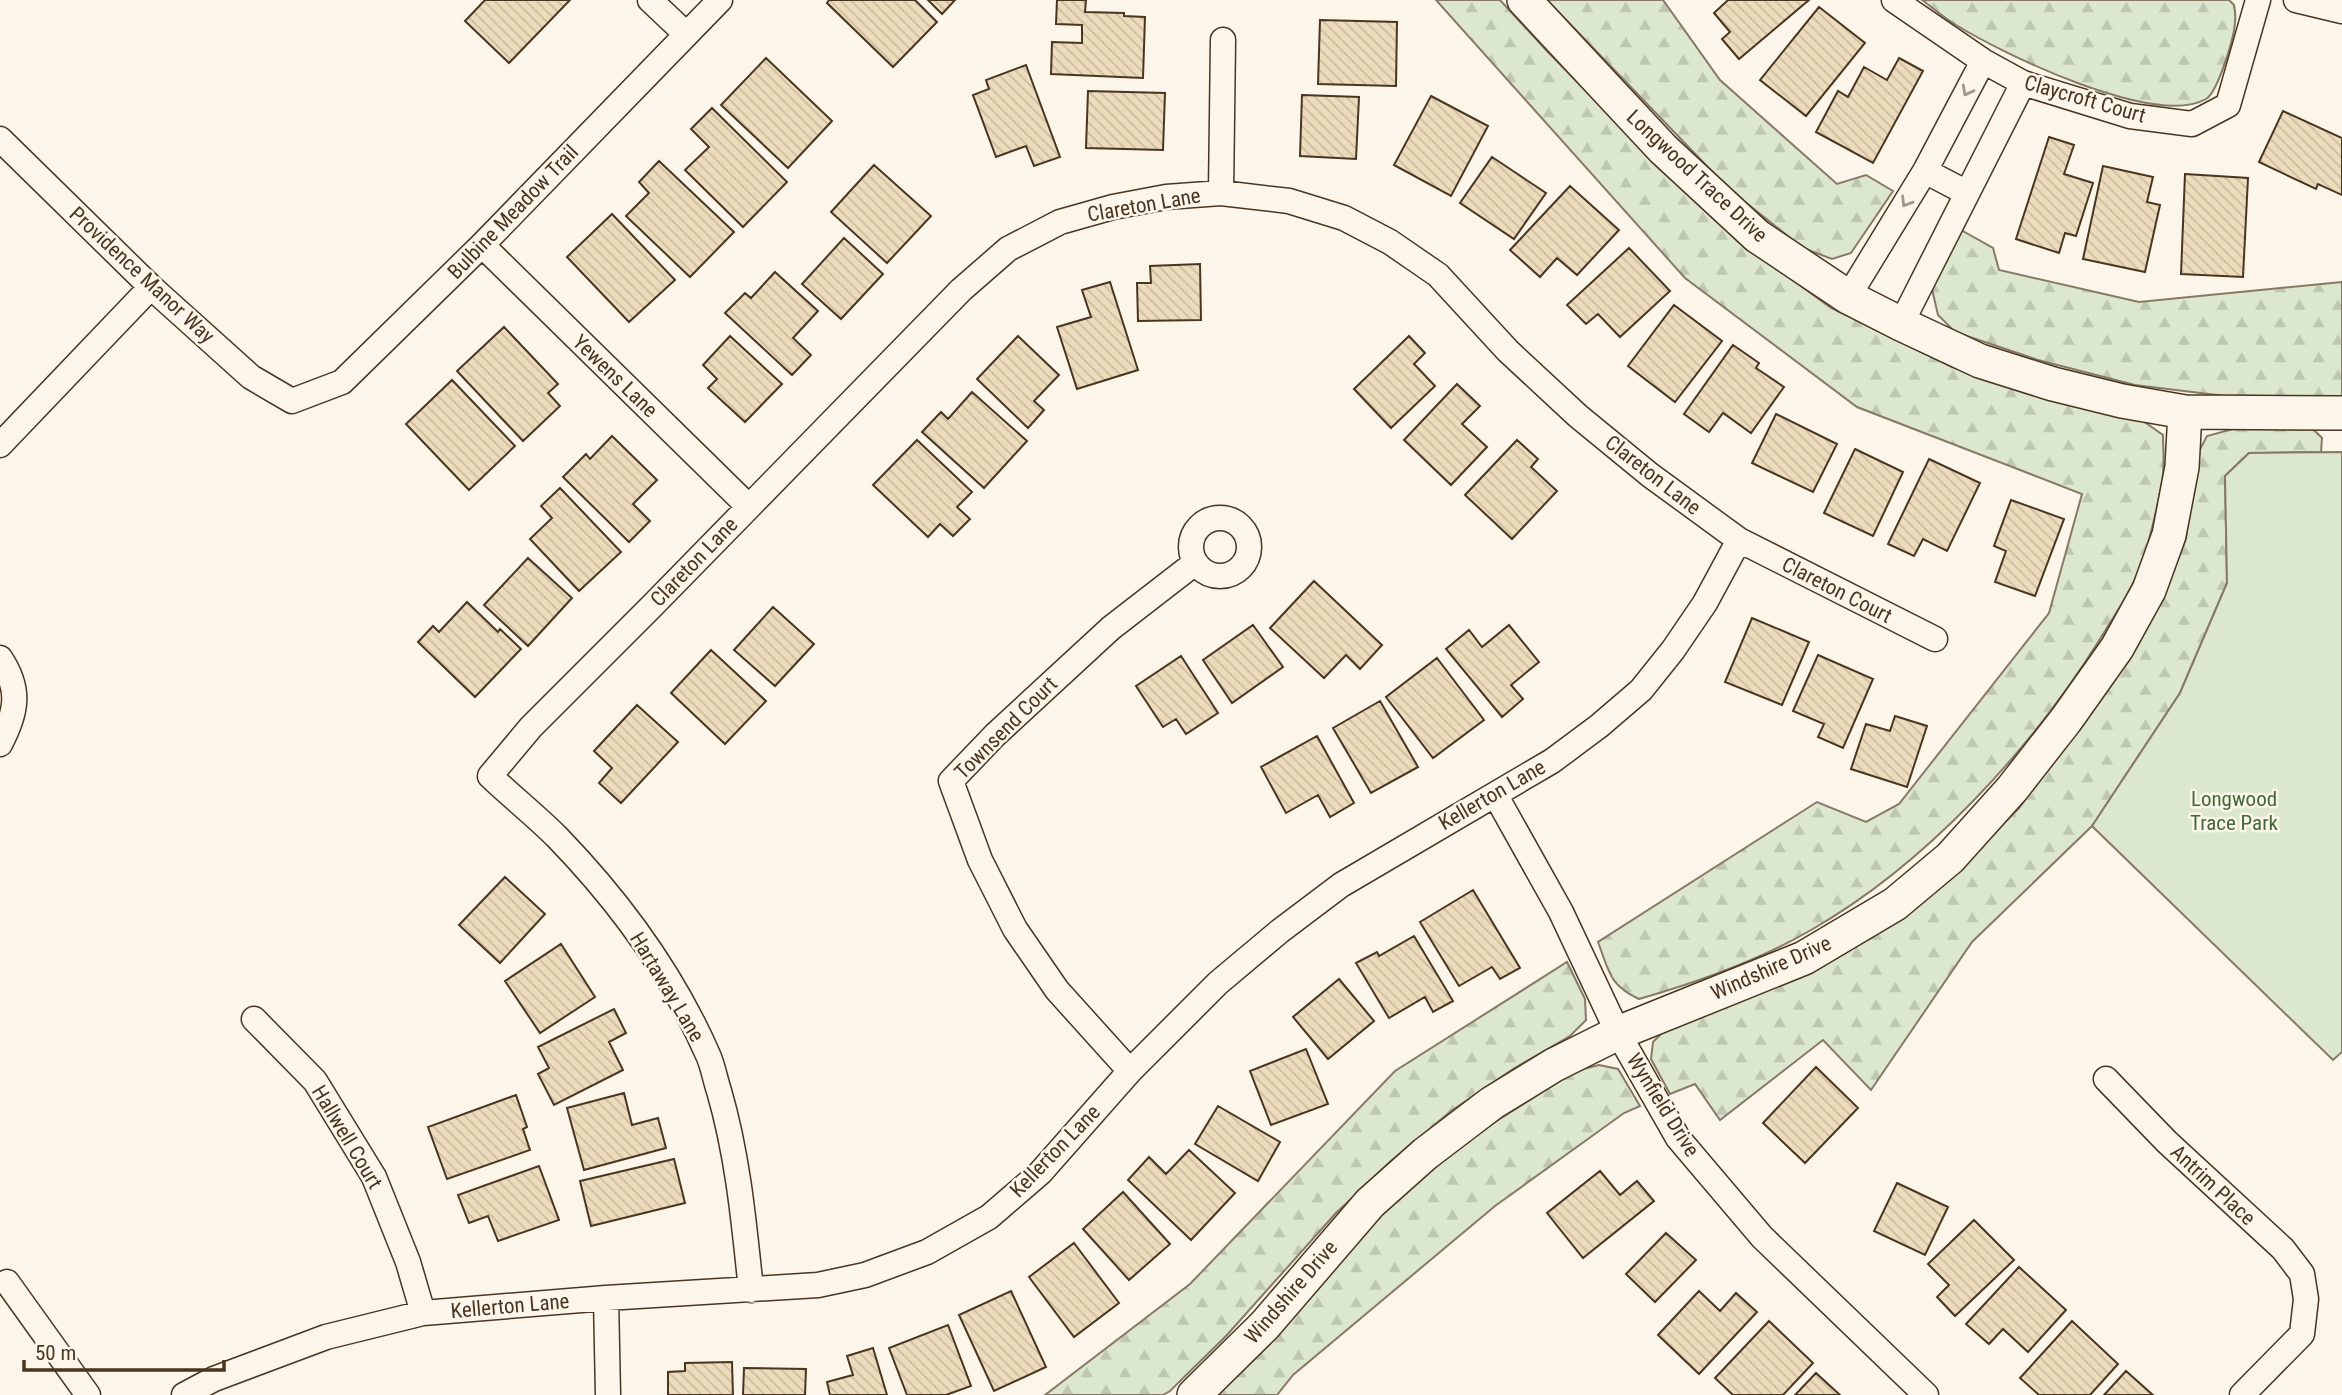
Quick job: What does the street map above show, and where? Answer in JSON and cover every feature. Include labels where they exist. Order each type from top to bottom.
[{"type":"street","points":[[650,0],[686,34]]},
{"type":"street","name":"Bulbine Meadow Trail","points":[[292,401],[342,382],[482,245],[720,0]]},
{"type":"street","name":"Longwood Trace Drive","points":[[1524,0],[1663,149],[1757,236],[1848,298],[1980,361],[2053,384],[2122,401],[2185,412],[2342,412]]},
{"type":"street","name":"Claycroft Court","points":[[1894,0],[1983,61],[2023,83],[2130,117],[2192,124],[2228,105],[2258,0]]},
{"type":"street","points":[[2296,0],[2342,11]]},
{"type":"street","points":[[1221,193],[1223,40]]},
{"type":"street","points":[[1848,298],[1925,171],[1983,61]]},
{"type":"street","points":[[1901,324],[2023,83]]},
{"type":"street","name":"Providence Manor Way","points":[[0,139],[151,287],[251,377],[292,401]]},
{"type":"street","points":[[1925,171],[1967,194]]},
{"type":"street","name":"Clareton Lane","points":[[490,776],[531,727],[653,606],[961,289],[1008,249],[1060,222],[1113,207],[1166,197],[1221,193],[1289,201],[1344,218],[1390,242],[1438,275],[1508,351],[1577,416],[1650,475],[1739,540]]},
{"type":"street","name":"Yewens Lane","points":[[482,245],[748,506]]},
{"type":"street","points":[[0,445],[151,287]]},
{"type":"street","name":"Windshire Drive","points":[[1194,1395],[1265,1325],[1370,1203],[1424,1154],[1492,1103],[1554,1065],[1618,1033],[1804,958],[1895,904],[1950,858],[2012,789],[2066,720],[2117,648],[2149,590],[2169,535],[2182,467],[2185,412]]},
{"type":"street","name":"Clareton Court","points":[[1739,540],[1935,639]]},
{"type":"street","name":"Kellerton Lane","points":[[184,1395],[215,1379],[326,1336],[422,1313],[818,1285],[865,1275],[927,1252],[989,1217],[1040,1173],[1130,1070],[1219,983],[1280,931],[1351,879],[1496,796],[1562,754],[1641,690],[1705,603],[1739,540]]},
{"type":"street","name":"Townsend Court","points":[[1130,1070],[1057,990],[1015,929],[980,860],[951,781],[995,735],[1111,628],[1195,563]]},
{"type":"street","points":[[0,658],[11,675],[15,698],[13,720],[0,744]]},
{"type":"street","name":"Hartaway Lane","points":[[490,776],[557,837],[603,890],[676,993],[709,1057],[729,1126],[742,1206],[751,1290]]},
{"type":"street","name":"Wynfield Drive","points":[[1496,796],[1561,912],[1618,1033],[1678,1138],[1762,1237],[1926,1395]]},
{"type":"street","name":"Hallwell Court","points":[[254,1019],[315,1081],[374,1177],[408,1262],[422,1313]]},
{"type":"street","name":"Antrim Place","points":[[2106,1079],[2166,1142],[2283,1249],[2302,1274],[2306,1299],[2302,1334],[2242,1395]]},
{"type":"street","points":[[7,1282],[88,1395]]},
{"type":"street","points":[[606,1298],[608,1395]]},
{"type":"green space","points":[[1436,0],[1500,0],[1675,182],[1760,256],[1831,308],[1952,367],[2049,400],[2143,421],[2163,435],[2160,491],[2147,546],[2132,584],[2072,681],[2042,722],[1972,802],[1895,873],[1811,930],[1727,970],[1639,999],[1621,988],[1611,976],[1598,942],[1817,802],[1866,822],[1899,804],[2049,613],[2082,494],[1857,407],[1685,278]]},
{"type":"green space","points":[[1547,0],[1663,0],[1720,80],[1837,184],[1866,175],[1893,191],[1851,253],[1832,259],[1803,248],[1730,190]]},
{"type":"green space","points":[[1922,0],[2229,0],[2234,5],[2235,17],[2225,63],[2211,94],[2206,99],[2183,105],[2152,104],[2117,96],[2042,69],[1978,38]]},
{"type":"green space","points":[[1961,230],[1993,248],[1999,270],[2139,302],[2342,282],[2342,396],[2225,396],[2135,385],[2038,360],[1955,332],[1938,315],[1932,289]]},
{"type":"green space","points":[[2233,429],[2313,429],[2322,438],[2321,452],[2249,453],[2225,476],[2227,583],[2180,693],[2092,826],[1972,942],[1871,1090],[1823,1040],[1720,1120],[1695,1084],[1670,1094],[1651,1059],[1653,1042],[1670,1025],[1876,932],[1941,887],[2019,808],[2137,647],[2167,588],[2186,538],[2197,455],[2207,436]]},
{"type":"green space","name":"Longwood Trace Park","points":[[2342,452],[2342,1052],[2333,1060],[2092,826],[2180,693],[2227,583],[2225,476],[2249,453]]},
{"type":"green space","points":[[1567,962],[1585,999],[1586,1020],[1570,1036],[1513,1069],[1451,1111],[1391,1161],[1335,1214],[1227,1335],[1170,1391],[1163,1395],[1045,1395],[1190,1284],[1395,1071]]},
{"type":"green space","points":[[1599,1065],[1618,1069],[1640,1106],[1624,1113],[1495,1206],[1293,1375],[1277,1395],[1210,1395],[1390,1203],[1451,1150],[1575,1071]]},
{"type":"building","points":[[485,0],[570,0],[509,63],[465,21]]},
{"type":"building","points":[[829,0],[915,0],[937,22],[893,67],[827,3]]},
{"type":"building","points":[[928,0],[955,0],[942,14]]},
{"type":"building","points":[[1057,0],[1086,0],[1085,12],[1124,13],[1124,16],[1145,17],[1143,78],[1051,74],[1052,42],[1082,43],[1082,25],[1056,24]]},
{"type":"building","points":[[1728,0],[1809,0],[1739,59],[1722,39],[1730,32],[1714,13]]},
{"type":"building","points":[[1819,7],[1865,43],[1806,116],[1760,80]]},
{"type":"building","points":[[1320,20],[1397,22],[1396,86],[1318,84]]},
{"type":"building","points":[[766,58],[832,121],[788,168],[721,105]]},
{"type":"building","points":[[1899,58],[1923,71],[1873,163],[1816,132],[1838,91],[1848,97],[1864,67],[1887,80]]},
{"type":"building","points":[[1026,65],[1060,157],[1034,166],[1026,146],[996,157],[973,95],[989,89],[986,80]]},
{"type":"building","points":[[1088,91],[1165,93],[1163,150],[1086,148]]},
{"type":"building","points":[[1302,95],[1359,97],[1356,159],[1300,156]]},
{"type":"building","points":[[1431,96],[1488,126],[1451,196],[1394,165]]},
{"type":"building","points":[[712,108],[787,182],[743,227],[685,170],[709,147],[691,129]]},
{"type":"building","points":[[2283,111],[2342,138],[2342,195],[2318,184],[2316,189],[2259,162]]},
{"type":"building","points":[[2049,137],[2074,145],[2064,174],[2093,183],[2076,236],[2065,233],[2059,253],[2016,239]]},
{"type":"building","points":[[1492,157],[1546,193],[1514,239],[1460,203]]},
{"type":"building","points":[[659,161],[734,232],[690,277],[626,216],[649,193],[639,182]]},
{"type":"building","points":[[874,165],[931,216],[887,263],[831,212]]},
{"type":"building","points":[[2103,166],[2153,177],[2147,202],[2160,205],[2145,272],[2083,259]]},
{"type":"building","points":[[2185,174],[2248,178],[2243,277],[2181,274]]},
{"type":"building","points":[[1570,186],[1619,230],[1577,275],[1557,258],[1540,277],[1510,250]]},
{"type":"building","points":[[612,214],[675,280],[629,322],[567,257]]},
{"type":"building","points":[[844,238],[883,274],[841,319],[802,284]]},
{"type":"building","points":[[1629,248],[1670,291],[1620,337],[1598,314],[1586,324],[1567,305]]},
{"type":"building","points":[[1200,264],[1201,320],[1138,321],[1137,283],[1151,283],[1150,266]]},
{"type":"building","points":[[775,272],[818,311],[793,338],[811,355],[792,375],[725,313],[745,293],[751,298]]},
{"type":"building","points":[[1110,282],[1138,370],[1077,389],[1057,327],[1091,317],[1082,290]]},
{"type":"building","points":[[1674,305],[1722,341],[1675,402],[1628,366]]},
{"type":"building","points":[[504,327],[558,384],[548,393],[560,406],[523,441],[457,371]]},
{"type":"building","points":[[730,336],[782,384],[745,422],[708,388],[717,379],[703,365]]},
{"type":"building","points":[[1018,336],[1059,375],[1034,401],[1044,410],[1028,428],[977,379]]},
{"type":"building","points":[[1409,336],[1425,353],[1414,364],[1435,386],[1391,428],[1354,389]]},
{"type":"building","points":[[1733,345],[1759,363],[1756,368],[1784,387],[1751,433],[1723,413],[1709,432],[1684,414]]},
{"type":"building","points":[[452,380],[515,446],[469,490],[406,424]]},
{"type":"building","points":[[1457,384],[1480,406],[1462,424],[1487,447],[1451,485],[1404,440]]},
{"type":"building","points":[[972,392],[1027,441],[984,488],[922,432],[941,412],[948,419]]},
{"type":"building","points":[[1776,414],[1837,444],[1813,492],[1752,463]]},
{"type":"building","points":[[612,436],[657,480],[633,504],[650,521],[629,542],[563,477],[586,454],[590,459]]},
{"type":"building","points":[[917,440],[972,492],[957,507],[970,519],[953,536],[940,524],[928,537],[873,485]]},
{"type":"building","points":[[1517,440],[1538,459],[1531,467],[1557,491],[1512,539],[1465,495]]},
{"type":"building","points":[[1855,449],[1903,472],[1873,536],[1824,513]]},
{"type":"building","points":[[1929,459],[1980,483],[1947,551],[1923,539],[1914,556],[1888,544]]},
{"type":"building","points":[[560,488],[621,552],[579,591],[530,539],[552,518],[541,506]]},
{"type":"building","points":[[2011,500],[2064,519],[2035,596],[1995,582],[2006,551],[1994,546]]},
{"type":"building","points":[[528,558],[572,598],[528,646],[484,605]]},
{"type":"building","points":[[1314,581],[1382,645],[1360,669],[1346,655],[1324,678],[1270,628]]},
{"type":"building","points":[[467,602],[498,632],[500,629],[521,649],[475,697],[418,642],[433,626],[439,632]]},
{"type":"building","points":[[773,607],[814,644],[775,686],[734,650]]},
{"type":"building","points":[[1752,618],[1809,642],[1782,705],[1725,682]]},
{"type":"building","points":[[1253,625],[1283,667],[1232,703],[1203,660]]},
{"type":"building","points":[[1509,625],[1539,662],[1511,685],[1523,699],[1502,717],[1446,649],[1469,630],[1482,647]]},
{"type":"building","points":[[711,650],[766,701],[725,744],[671,693]]},
{"type":"building","points":[[1818,655],[1873,679],[1843,748],[1818,737],[1824,724],[1793,711]]},
{"type":"building","points":[[1181,656],[1218,713],[1186,734],[1176,719],[1163,727],[1136,686]]},
{"type":"building","points":[[1437,658],[1484,720],[1433,758],[1386,697]]},
{"type":"building","points":[[1380,701],[1418,767],[1371,793],[1333,728]]},
{"type":"building","points":[[637,705],[678,742],[621,803],[599,783],[612,768],[594,751]]},
{"type":"building","points":[[1895,716],[1927,726],[1907,787],[1851,769],[1866,724],[1890,731]]},
{"type":"building","points":[[1317,736],[1354,803],[1330,817],[1318,795],[1286,813],[1261,767]]},
{"type":"building","points":[[505,877],[545,914],[500,963],[459,925]]},
{"type":"building","points":[[1473,890],[1520,968],[1500,979],[1492,967],[1459,986],[1420,922]]},
{"type":"building","points":[[1414,936],[1453,1001],[1433,1012],[1425,997],[1389,1018],[1356,963],[1377,952],[1379,956]]},
{"type":"building","points":[[561,944],[595,997],[540,1033],[505,981]]},
{"type":"building","points":[[1339,979],[1374,1021],[1328,1059],[1293,1017]]},
{"type":"building","points":[[614,1009],[626,1033],[609,1042],[623,1070],[554,1105],[538,1074],[549,1068],[538,1047]]},
{"type":"building","points":[[1306,1049],[1328,1104],[1271,1125],[1250,1071]]},
{"type":"building","points":[[1816,1067],[1858,1108],[1805,1163],[1763,1123]]},
{"type":"building","points":[[624,1093],[632,1125],[658,1118],[666,1148],[584,1170],[567,1108]]},
{"type":"building","points":[[516,1095],[527,1127],[523,1129],[530,1150],[447,1179],[428,1127]]},
{"type":"building","points":[[1218,1106],[1280,1142],[1258,1181],[1195,1144]]},
{"type":"building","points":[[1189,1150],[1235,1193],[1191,1240],[1128,1180],[1149,1157],[1166,1174]]},
{"type":"building","points":[[674,1159],[685,1203],[591,1226],[580,1181]]},
{"type":"building","points":[[539,1166],[559,1220],[498,1241],[488,1216],[469,1223],[458,1195]]},
{"type":"building","points":[[1600,1171],[1620,1195],[1637,1181],[1654,1201],[1583,1258],[1547,1213]]},
{"type":"building","points":[[1897,1183],[1948,1207],[1925,1255],[1874,1231]]},
{"type":"building","points":[[1123,1192],[1170,1244],[1129,1280],[1083,1229]]},
{"type":"building","points":[[1974,1220],[2014,1260],[1955,1316],[1937,1297],[1949,1285],[1928,1264]]},
{"type":"building","points":[[1666,1233],[1696,1260],[1655,1302],[1626,1274]]},
{"type":"building","points":[[1074,1243],[1119,1303],[1074,1337],[1029,1277]]},
{"type":"building","points":[[2019,1267],[2066,1310],[2028,1352],[2003,1329],[1989,1344],[1966,1324]]},
{"type":"building","points":[[1011,1291],[1046,1367],[994,1391],[959,1315]]},
{"type":"building","points":[[1699,1291],[1720,1311],[1736,1293],[1757,1312],[1699,1374],[1658,1335]]},
{"type":"building","points":[[1769,1321],[1813,1363],[1783,1395],[1733,1395],[1715,1378]]},
{"type":"building","points":[[2072,1321],[2118,1364],[2090,1395],[2039,1395],[2020,1378]]},
{"type":"building","points":[[948,1325],[971,1386],[946,1395],[907,1395],[889,1348]]},
{"type":"building","points":[[873,1348],[887,1395],[830,1395],[827,1382],[853,1375],[847,1356]]},
{"type":"building","points":[[732,1362],[733,1395],[668,1395],[668,1372],[685,1371],[685,1363]]},
{"type":"building","points":[[744,1368],[806,1369],[805,1395],[743,1395]]},
{"type":"building","points":[[2126,1371],[2153,1395],[2104,1395]]},
{"type":"building","points":[[1816,1373],[1840,1395],[1795,1395]]}]
